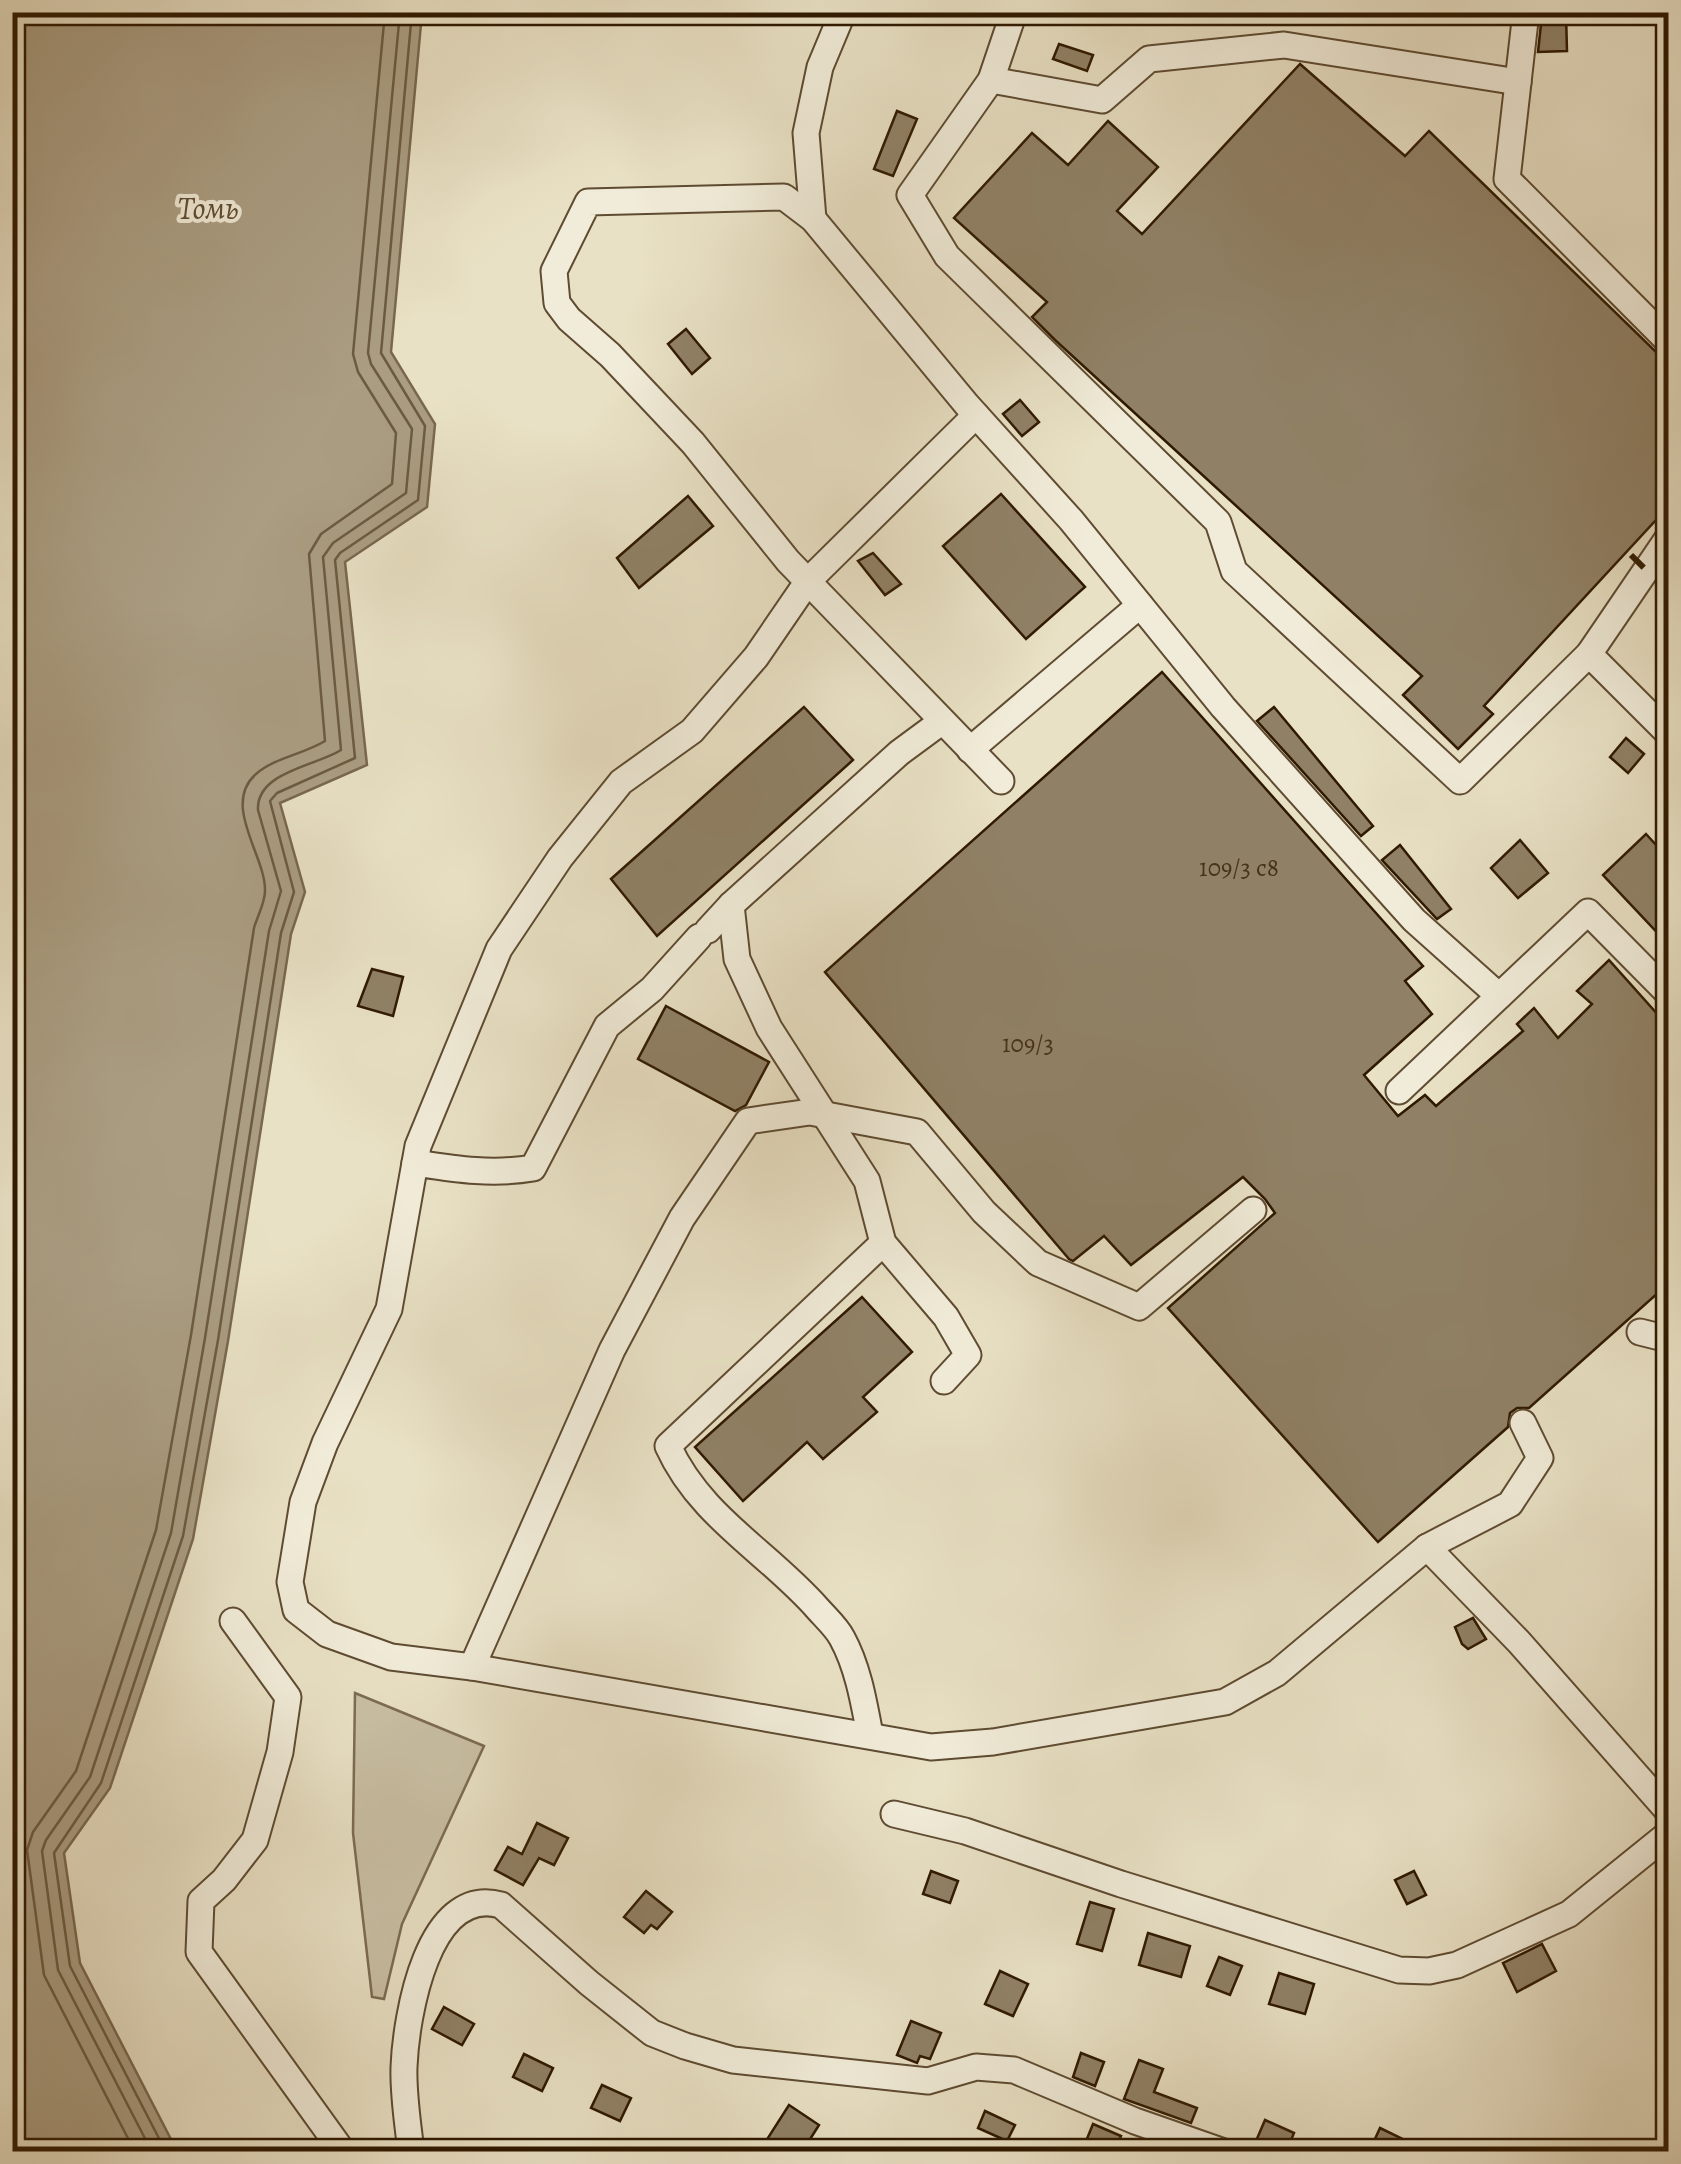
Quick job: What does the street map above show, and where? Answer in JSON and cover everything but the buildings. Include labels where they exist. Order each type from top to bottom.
[{"type":"street","points":[[812,220],[806,133],[820,67],[843,12]]},
{"type":"street","points":[[1014,12],[991,80],[910,195],[947,256],[1218,522],[1234,571],[1460,782],[1589,654],[1668,538]]},
{"type":"street","points":[[1526,12],[1508,178],[1668,341]]},
{"type":"street","points":[[991,80],[1102,100],[1150,59],[1284,45],[1518,82]]},
{"type":"street","points":[[1001,781],[788,561],[693,443],[610,355],[568,319],[557,303],[554,271],[588,202],[784,196],[812,220],[976,415],[1072,520],[1222,707],[1414,920],[1499,996]]},
{"type":"street","points":[[976,415],[808,581],[756,657],[692,730],[622,782],[560,858],[499,948],[418,1146],[389,1309],[325,1443],[303,1502],[290,1582],[296,1610],[327,1634],[391,1657],[472,1667],[931,1747],[993,1742],[1225,1702],[1278,1673],[1428,1548],[1510,1504],[1540,1458],[1523,1423]]},
{"type":"street","points":[[970,750],[1140,605]]},
{"type":"street","points":[[1589,654],[1668,733]]},
{"type":"street","points":[[415,1162],[466,1171],[533,1168],[607,1026],[652,988],[731,905],[899,753],[941,722]]},
{"type":"street","points":[[731,905],[737,959],[769,1028],[867,1182],[882,1243],[946,1317],[968,1355],[944,1381]]},
{"type":"street","points":[[1398,1091],[1588,912],[1668,994]]},
{"type":"street","points":[[472,1667],[612,1350],[682,1218],[748,1121],[810,1112],[917,1132],[984,1212],[1038,1263],[1140,1307],[1253,1210]]},
{"type":"street","points":[[870,1734],[860,1687],[842,1637],[796,1584],[739,1538],[682,1476],[668,1446],[882,1243]]},
{"type":"street","points":[[1640,1332],[1668,1340]]},
{"type":"street","points":[[1428,1548],[1519,1642],[1668,1811]]},
{"type":"street","points":[[232,1621],[288,1698],[280,1752],[255,1840],[224,1880],[201,1901],[199,1952],[343,2152]]},
{"type":"street","points":[[894,1814],[965,1831],[1120,1884],[1400,1970],[1429,1972],[1457,1965],[1568,1914],[1668,1834]]},
{"type":"street","points":[[411,2152],[404,2072],[407,2025],[419,1978],[444,1924],[467,1904],[484,1900],[501,1905],[589,1984],[652,2033],[686,2046],[733,2060],[928,2082],[976,2067],[1014,2070],[1134,2121],[1224,2152]]},
{"type":"shaded area","points":[[355,1693],[484,1746],[402,1924],[384,1999],[372,1997],[353,1833]]},
{"type":"water","name":"Томь","points":[[12,13],[422,13],[391,352],[435,424],[427,507],[345,562],[367,765],[280,803],[305,892],[291,934],[193,1539],[110,1788],[64,1853],[80,1963],[177,2151],[13,2151]]},
{"type":"railway","points":[[1631,555],[1668,592]]}]
